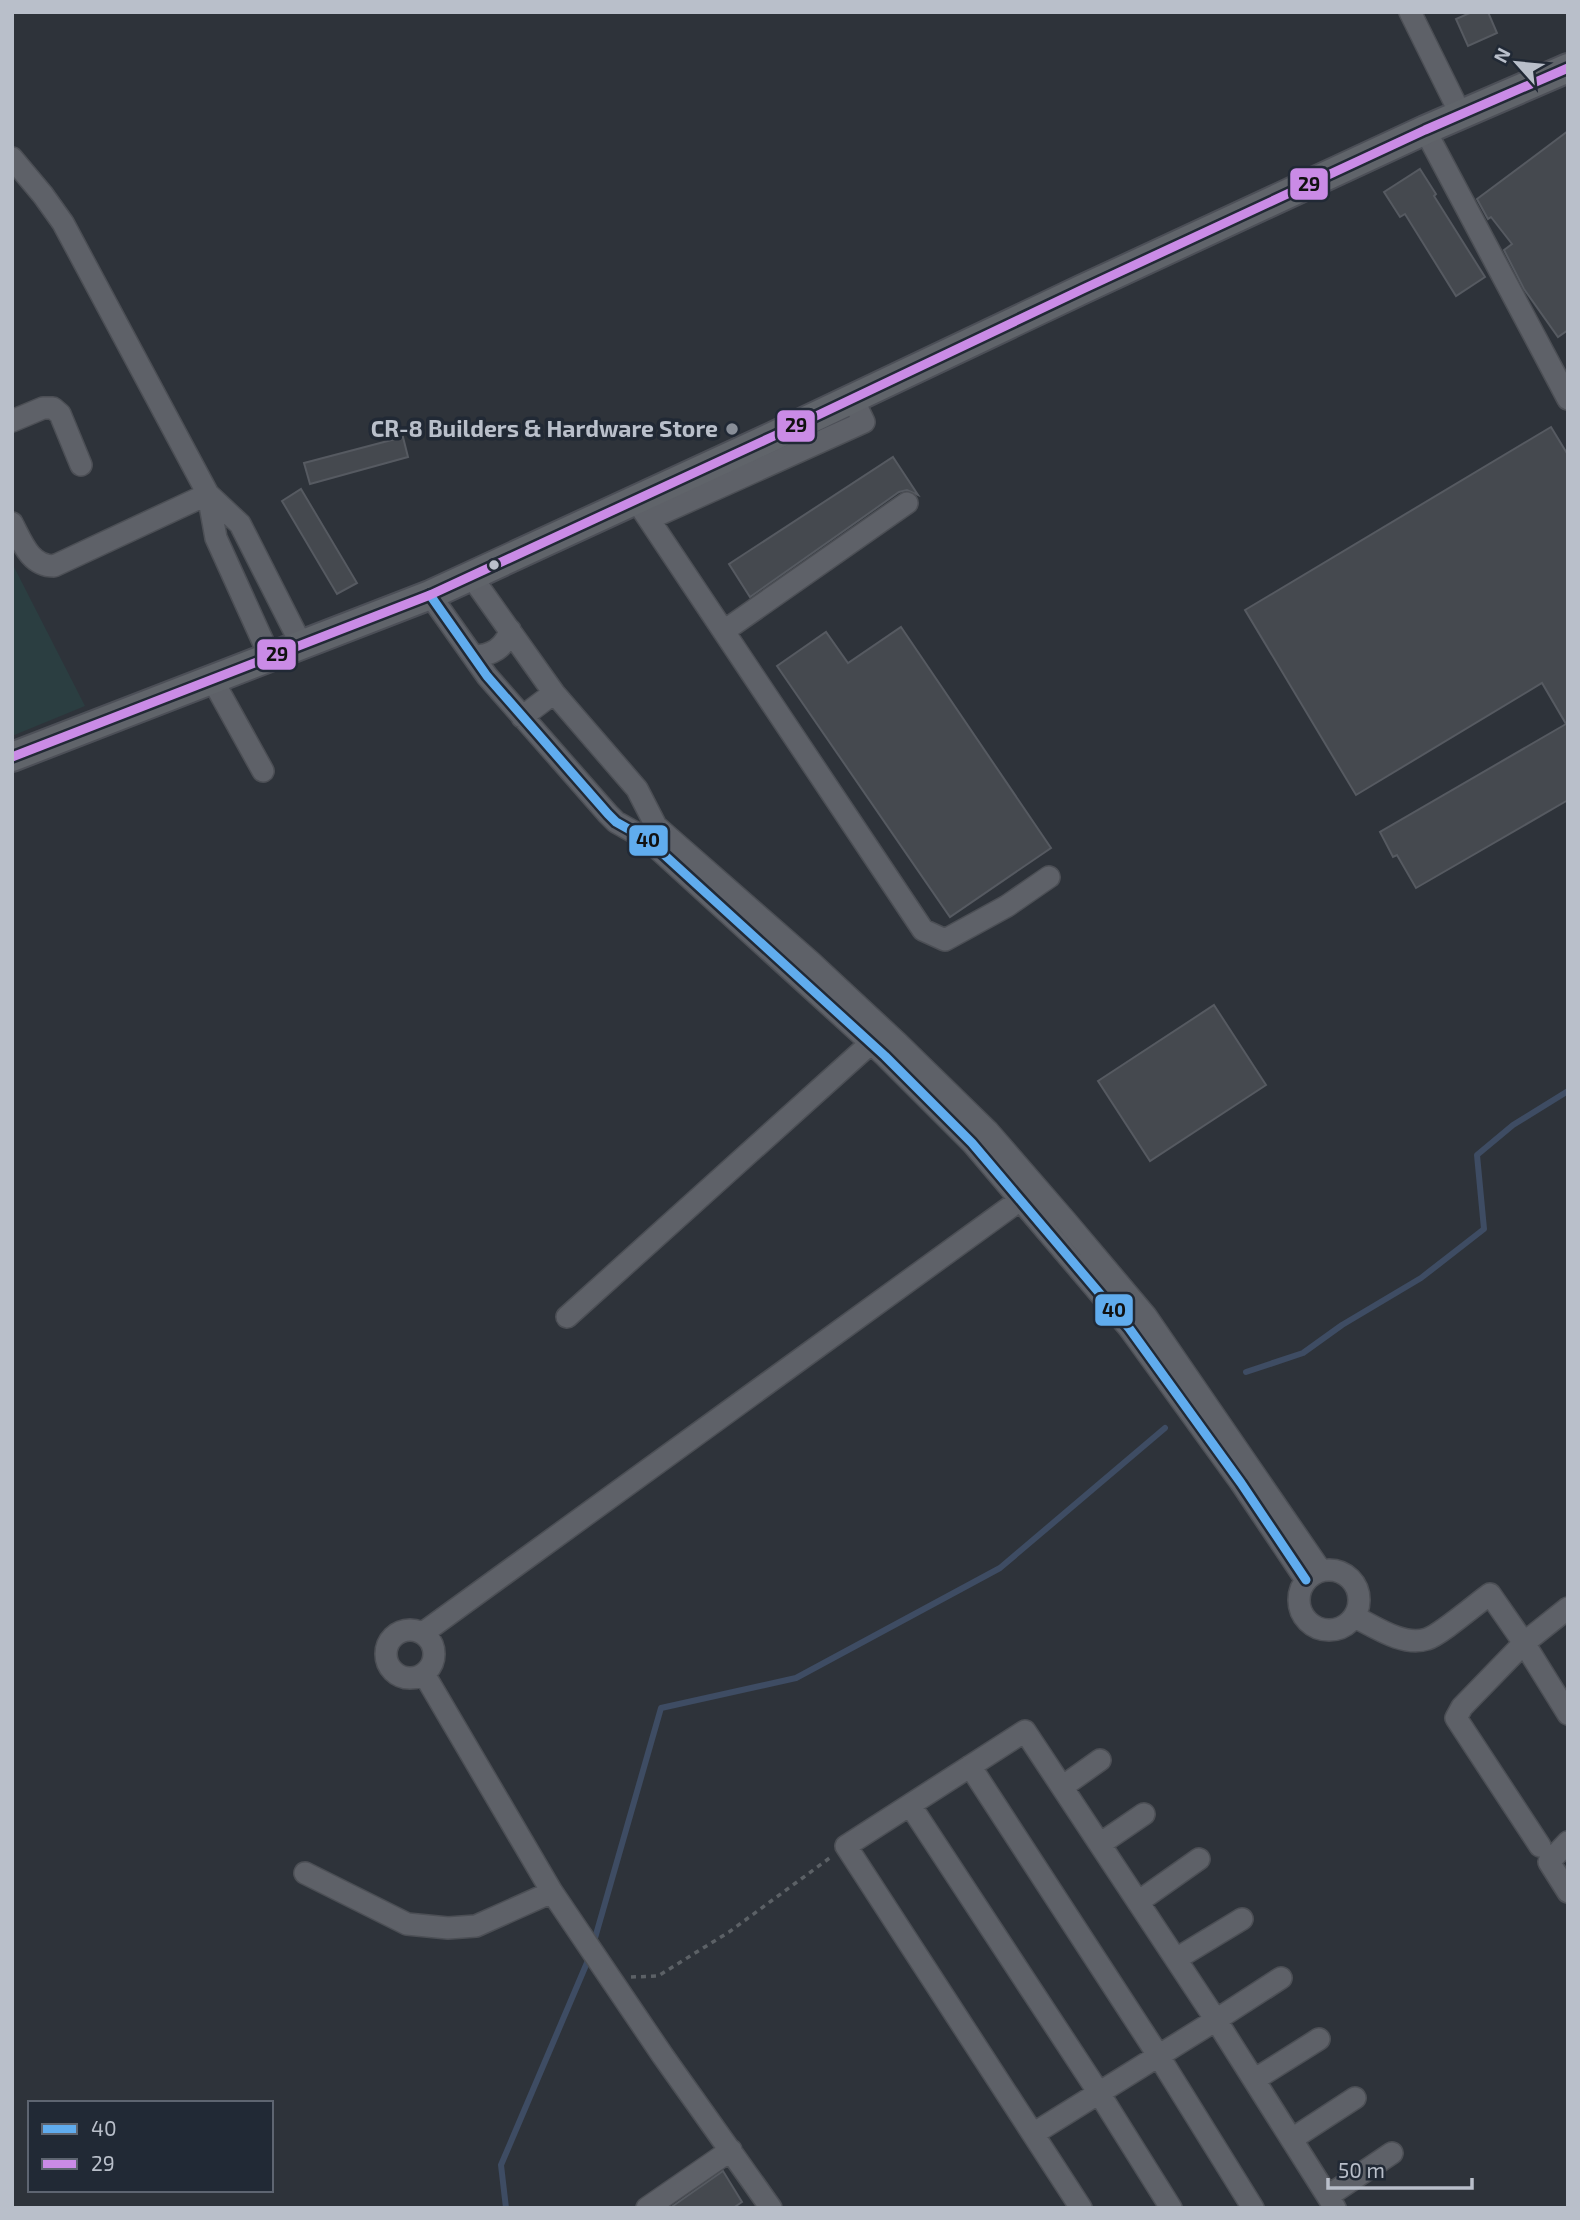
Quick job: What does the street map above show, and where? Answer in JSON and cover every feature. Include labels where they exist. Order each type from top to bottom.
[{"type":"main road","points":[[12,757],[643,510],[853,399],[1425,130],[1568,68]]},
{"type":"street","points":[[1410,12],[1461,115]]},
{"type":"street","points":[[1425,130],[1568,399]]},
{"type":"street","points":[[12,158],[63,223],[208,494],[216,538],[270,657]]},
{"type":"street","points":[[12,421],[43,408],[53,408],[60,414],[81,465]]},
{"type":"street","points":[[12,523],[34,560],[44,566],[54,566],[208,494]]},
{"type":"street","points":[[208,494],[240,524],[301,645]]},
{"type":"street","points":[[724,631],[907,503]]},
{"type":"street","points":[[643,510],[923,930],[945,940],[1007,906],[1049,877]]},
{"type":"street","points":[[471,576],[554,693],[637,789],[656,826],[710,886]]},
{"type":"street","points":[[430,594],[473,656],[522,717],[616,822],[648,840],[710,886],[804,969],[980,1137],[1137,1322],[1314,1576]]},
{"type":"street","points":[[473,656],[497,650],[508,639],[510,630]]},
{"type":"street","points":[[212,679],[263,771]]},
{"type":"street","points":[[522,717],[554,693]]},
{"type":"street","points":[[608,814],[637,789]]},
{"type":"street","points":[[804,969],[885,1048]]},
{"type":"street","points":[[567,1317],[885,1048]]},
{"type":"street","points":[[424,1633],[1029,1194]]},
{"type":"street","points":[[1332,1570],[1342,1572],[1351,1578],[1360,1597],[1355,1617],[1339,1629],[1320,1630],[1304,1618],[1299,1599],[1301,1589],[1314,1576],[1332,1570]]},
{"type":"street","points":[[1355,1617],[1392,1635],[1406,1639],[1429,1639],[1490,1594],[1568,1714]]},
{"type":"street","points":[[1540,1846],[1456,1718],[1462,1707],[1524,1643],[1568,1608]]},
{"type":"street","points":[[416,1630],[424,1633],[430,1640],[435,1657],[424,1674],[404,1679],[396,1676],[386,1661],[385,1650],[390,1640],[398,1633],[416,1630]]},
{"type":"street","points":[[424,1674],[552,1892],[730,2150],[764,2205]]},
{"type":"street","points":[[1081,2208],[846,1846],[1025,1731],[1216,2020],[1331,2202],[1392,2153]]},
{"type":"street","points":[[1062,1787],[1100,1759]]},
{"type":"street","points":[[970,1766],[1158,2055],[1253,2208]]},
{"type":"street","points":[[910,1805],[1171,2208]]},
{"type":"street","points":[[1100,1844],[1144,1814]]},
{"type":"street","points":[[1568,1842],[1549,1862],[1568,1892]]},
{"type":"street","points":[[1138,1902],[1199,1859]]},
{"type":"street","points":[[305,1873],[407,1924],[448,1928],[477,1926],[552,1892]]},
{"type":"street","points":[[1176,1959],[1242,1919]]},
{"type":"street","points":[[1033,2134],[1281,1978]]},
{"type":"street","points":[[1254,2080],[1319,2039]]},
{"type":"street","points":[[1292,2139],[1355,2098]]},
{"type":"street","points":[[648,2208],[730,2150]]},
{"type":"path","points":[[611,1979],[658,1976],[729,1932],[846,1846]]},
{"type":"shaded area","points":[[12,563],[85,706],[12,736]]},
{"type":"building","points":[[1472,12],[1488,12],[1497,33],[1468,46],[1456,19]]},
{"type":"building","points":[[1568,131],[1568,330],[1558,337],[1524,289],[1504,250],[1512,244],[1491,217],[1488,219],[1477,199]]},
{"type":"building","points":[[1420,169],[1485,277],[1456,296],[1405,214],[1400,217],[1384,192]]},
{"type":"building","points":[[1551,427],[1568,455],[1568,800],[1416,888],[1397,855],[1393,857],[1380,832],[1566,724],[1542,683],[1356,795],[1245,610]]},
{"type":"building","points":[[403,437],[408,457],[310,484],[304,463]]},
{"type":"building","points":[[893,457],[918,495],[907,490],[899,492],[750,597],[729,564]]},
{"type":"building","points":[[301,489],[357,583],[337,594],[282,501]]},
{"type":"building","points":[[901,627],[1051,848],[950,917],[777,666],[826,632],[848,663]]},
{"type":"building","points":[[1214,1005],[1266,1085],[1150,1161],[1098,1081]]},
{"type":"building","points":[[723,2171],[742,2202],[733,2208],[670,2208]]},
{"type":"waterway","points":[[1246,1372],[1303,1353],[1342,1325],[1421,1278],[1484,1229],[1477,1155],[1513,1125],[1568,1091]]},
{"type":"waterway","points":[[593,1945],[661,1708],[796,1678],[1000,1568],[1165,1428]]},
{"type":"waterway","points":[[506,2208],[501,2165],[589,1958]]},
{"type":"transit line","name":"29","points":[[12,757],[430,595],[1425,130],[1568,68]]},
{"type":"transit line","name":"40","points":[[430,595],[487,676],[608,814],[616,822],[648,840],[885,1056],[972,1143],[1129,1328],[1241,1483],[1306,1580]]},
{"type":"place","name":"CR-8 Builders & Hardware Store","points":[[732,429]]}]
